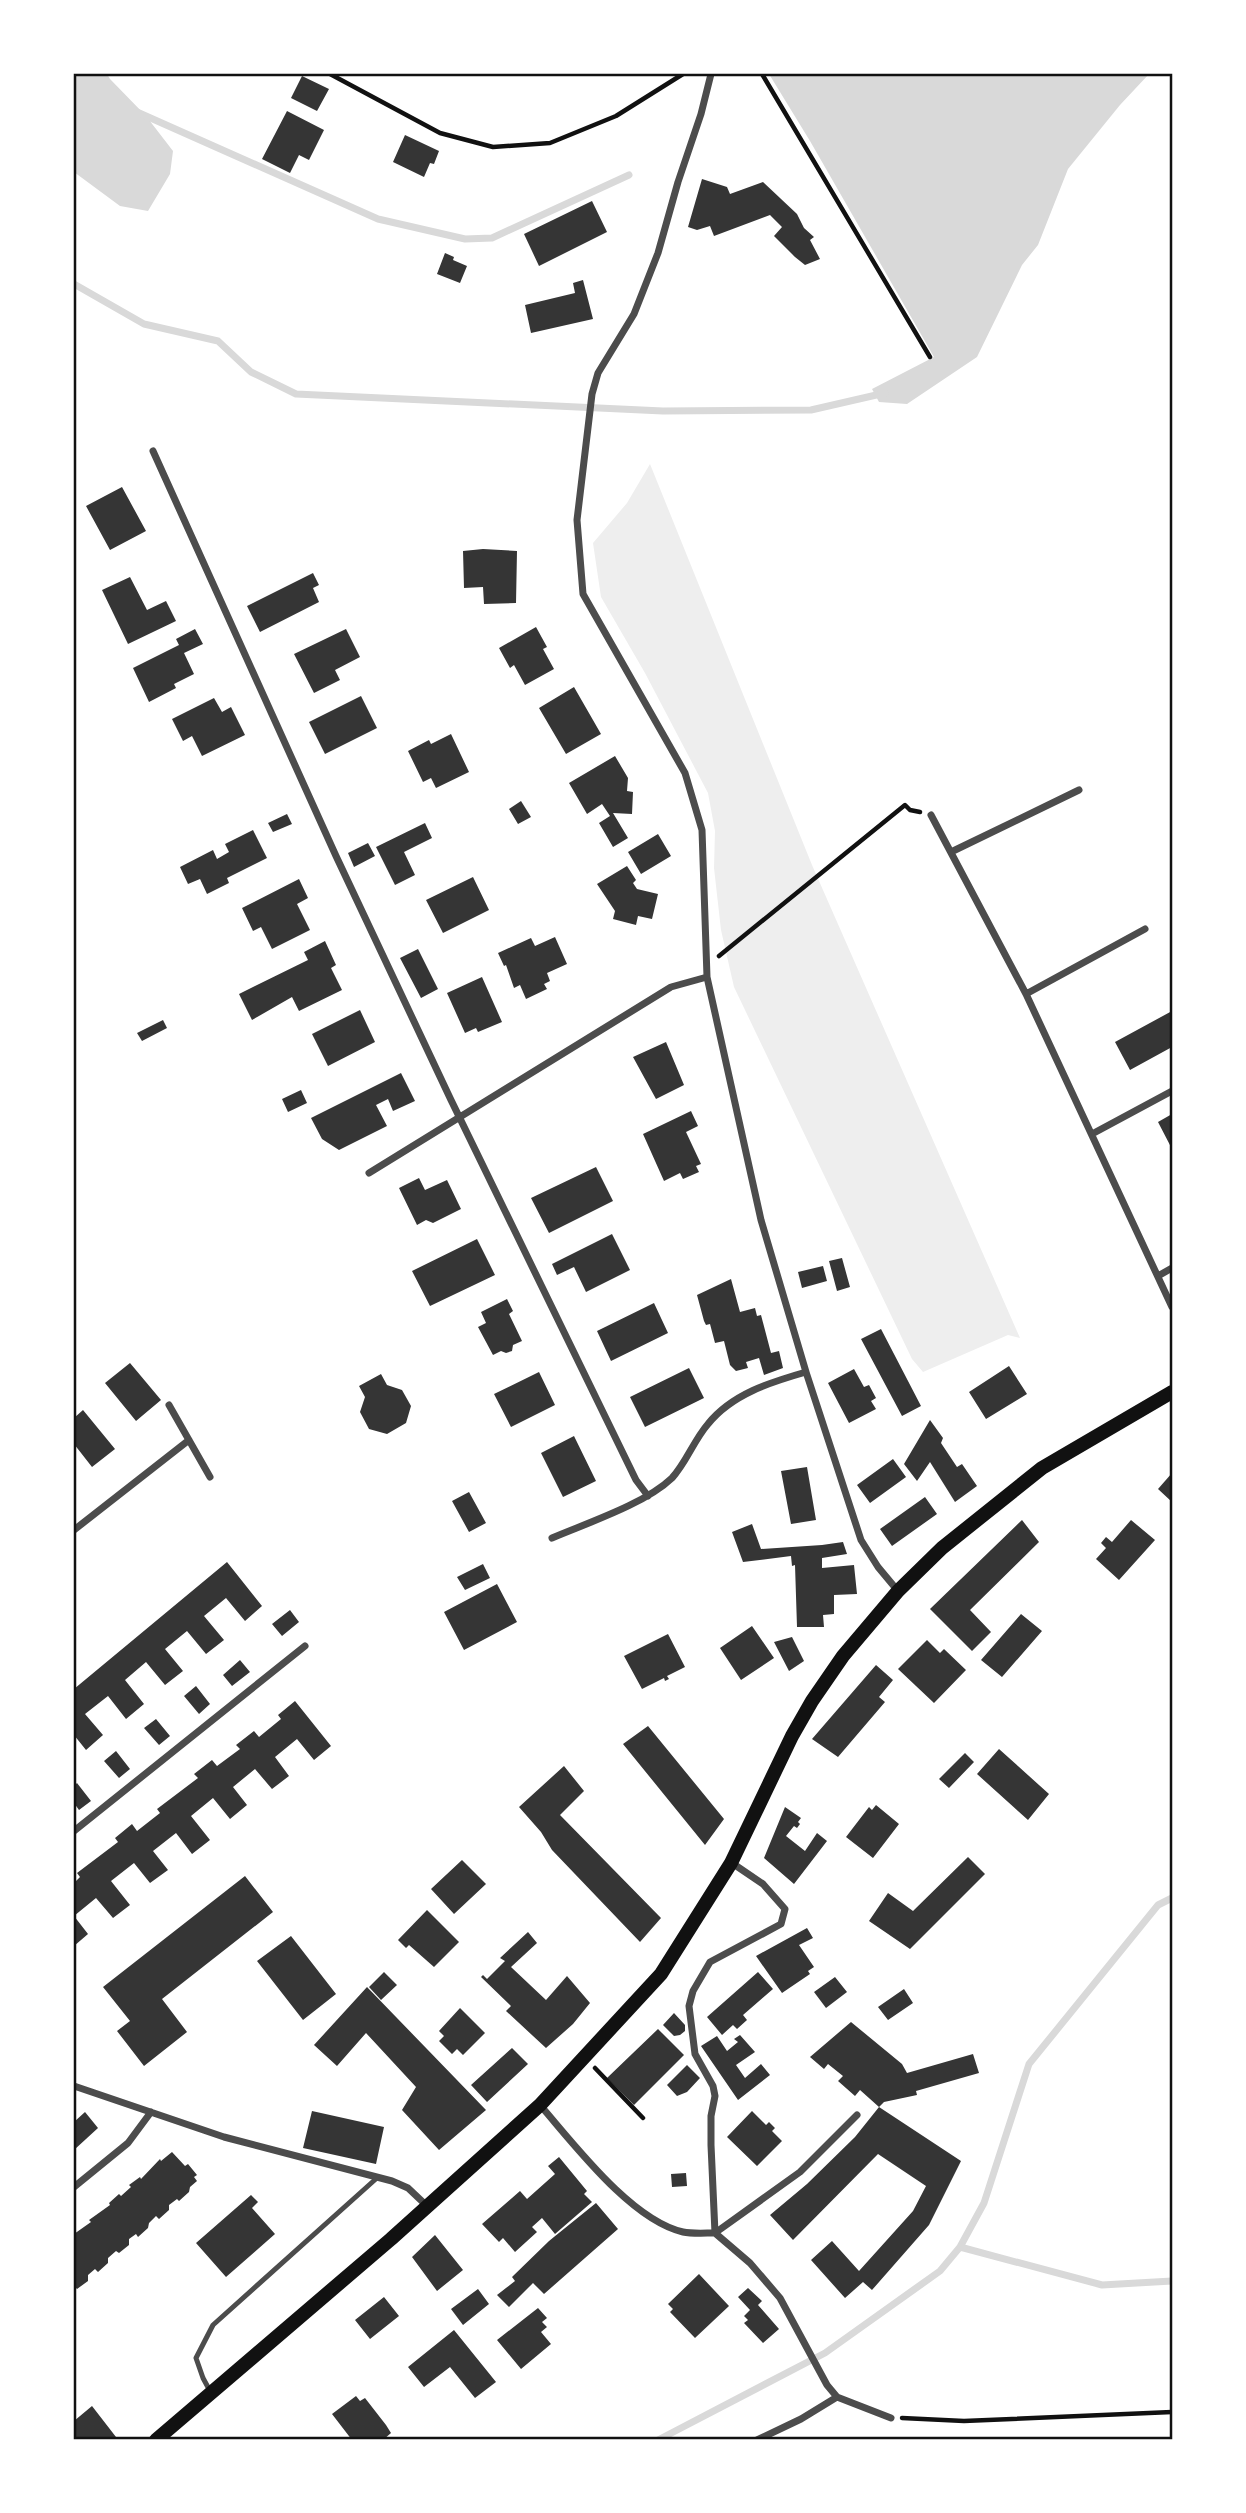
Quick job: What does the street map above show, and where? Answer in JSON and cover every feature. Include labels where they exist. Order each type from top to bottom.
[{"type":"main road","points":[[156,2440],[540,2105],[661,1974],[731,1863],[780,1758],[812,1701],[843,1656],[898,1591],[942,1548],[1042,1468],[1172,1392]]},
{"type":"street","points":[[711,74],[658,253],[634,314],[598,373],[592,394],[577,520],[583,594],[685,773],[702,830],[707,977],[761,1220],[806,1372],[861,1540],[898,1591]]},
{"type":"street","points":[[153,451],[336,856],[459,1116],[636,1480],[648,1496]]},
{"type":"street","points":[[951,852],[1079,790]]},
{"type":"street","points":[[931,815],[1026,994],[1172,1307]]},
{"type":"street","points":[[1026,994],[1144,929]]},
{"type":"street","points":[[369,1173],[671,987],[707,977]]},
{"type":"street","points":[[1092,1134],[1172,1091]]},
{"type":"street","points":[[1158,1276],[1172,1268]]},
{"type":"street","points":[[552,1538],[648,1496],[672,1477],[708,1423],[727,1406],[768,1383],[806,1372]]},
{"type":"street","points":[[169,1405],[210,1476]]},
{"type":"street","points":[[74,1530],[188,1440]]},
{"type":"street","points":[[74,1832],[305,1646]]},
{"type":"street","points":[[731,1863],[763,1884],[785,1909],[781,1924],[710,1962],[693,1991],[688,2006],[695,2054],[707,2073],[715,2096],[711,2116],[715,2233],[750,2263],[780,2298],[837,2397],[891,2418]]},
{"type":"street","points":[[74,2086],[224,2137],[378,2177],[408,2188],[427,2206]]},
{"type":"street","points":[[540,2105],[589,2162],[646,2216],[683,2232],[715,2233],[800,2172],[857,2115]]},
{"type":"street","points":[[74,2187],[128,2143],[151,2112]]},
{"type":"street","points":[[757,2440],[801,2419],[837,2397]]},
{"type":"lane","points":[[211,2393],[202,2378],[196,2358],[213,2325],[378,2177]]},
{"type":"path","points":[[330,74],[440,133],[493,147],[550,143],[616,116],[683,74]]},
{"type":"path","points":[[762,74],[930,356]]},
{"type":"path","points":[[706,965],[905,805],[910,810],[931,815]]},
{"type":"path","points":[[585,2057],[643,2118]]},
{"type":"path","points":[[891,2418],[964,2421],[1172,2412]]},
{"type":"shaded area","points":[[74,74],[107,74],[146,116],[173,151],[170,174],[148,211],[120,206],[74,172]]},
{"type":"shaded area","points":[[769,74],[1149,74],[1068,169],[1038,245],[1022,265],[977,357],[907,404],[879,402],[872,389],[934,357]]},
{"type":"shaded area","points":[[650,464],[812,865],[1020,1338],[1008,1335],[923,1372],[912,1359],[734,987],[721,930],[714,868],[715,831],[708,793],[645,673],[601,597],[593,543],[627,503]]},
{"type":"building","points":[[302,76],[329,89],[317,111],[291,98]]},
{"type":"building","points":[[287,111],[324,130],[309,160],[299,155],[290,173],[262,159]]},
{"type":"building","points":[[405,135],[439,151],[434,164],[430,163],[424,177],[393,162]]},
{"type":"building","points":[[702,179],[727,187],[730,194],[763,182],[797,214],[804,228],[814,237],[810,240],[820,259],[805,265],[795,257],[774,236],[782,227],[770,215],[714,236],[710,226],[697,230],[688,227]]},
{"type":"building","points":[[592,201],[607,232],[539,266],[524,234]]},
{"type":"building","points":[[445,253],[467,266],[460,283],[437,274]]},
{"type":"building","points":[[583,280],[593,319],[531,333],[525,305],[575,293],[573,283]]},
{"type":"building","points":[[122,487],[146,531],[110,550],[86,506]]},
{"type":"building","points":[[463,551],[517,551],[516,603],[484,604],[483,587],[464,588]]},
{"type":"building","points":[[313,573],[319,585],[313,588],[319,602],[260,632],[247,606]]},
{"type":"building","points":[[130,577],[147,610],[166,601],[176,621],[128,644],[102,590]]},
{"type":"building","points":[[536,627],[547,647],[543,649],[554,669],[525,685],[514,665],[510,668],[499,648]]},
{"type":"building","points":[[195,629],[203,644],[184,653],[194,674],[174,684],[176,688],[149,702],[133,668],[179,645],[176,639]]},
{"type":"building","points":[[346,629],[360,657],[335,670],[340,680],[314,693],[294,654]]},
{"type":"building","points":[[574,687],[601,734],[566,754],[539,708]]},
{"type":"building","points":[[361,696],[377,728],[325,754],[309,722]]},
{"type":"building","points":[[214,698],[222,712],[231,707],[245,735],[202,756],[192,736],[183,741],[172,719]]},
{"type":"building","points":[[451,734],[469,772],[436,788],[431,778],[423,782],[408,751],[429,740],[431,744]]},
{"type":"building","points":[[615,756],[628,778],[627,791],[633,792],[632,814],[613,813],[628,838],[613,847],[599,823],[610,816],[602,804],[587,814],[569,783]]},
{"type":"building","points":[[521,801],[531,817],[518,824],[509,809]]},
{"type":"building","points":[[287,814],[292,824],[273,832],[268,823]]},
{"type":"building","points":[[425,823],[432,838],[404,852],[415,875],[395,885],[376,847]]},
{"type":"building","points":[[253,830],[267,858],[227,878],[229,883],[207,894],[200,879],[188,884],[180,867],[213,850],[217,859],[229,852],[225,844]]},
{"type":"building","points":[[658,834],[671,856],[641,874],[628,852]]},
{"type":"building","points":[[368,843],[375,856],[354,867],[348,853]]},
{"type":"building","points":[[627,866],[636,880],[633,883],[637,889],[658,894],[652,919],[638,916],[636,925],[613,919],[615,911],[597,884]]},
{"type":"building","points":[[473,877],[489,910],[443,933],[426,900]]},
{"type":"building","points":[[299,879],[308,898],[297,904],[310,930],[272,949],[261,927],[253,931],[242,908]]},
{"type":"building","points":[[555,937],[567,964],[547,973],[550,981],[544,984],[547,989],[526,999],[520,985],[514,988],[506,965],[504,966],[498,953],[531,938],[535,946]]},
{"type":"building","points":[[325,941],[336,965],[331,968],[342,990],[299,1011],[292,997],[252,1020],[239,994],[308,960],[304,952]]},
{"type":"building","points":[[418,949],[438,989],[421,998],[400,958]]},
{"type":"building","points":[[482,977],[502,1022],[478,1032],[476,1028],[465,1033],[447,993]]},
{"type":"building","points":[[360,1010],[375,1042],[328,1066],[312,1034]]},
{"type":"building","points":[[1172,1011],[1172,1047],[1130,1070],[1115,1042]]},
{"type":"building","points":[[163,1020],[167,1028],[142,1041],[137,1033]]},
{"type":"building","points":[[666,1042],[684,1085],[656,1099],[633,1057]]},
{"type":"building","points":[[401,1073],[415,1101],[393,1111],[388,1099],[376,1105],[387,1126],[339,1150],[322,1139],[311,1118]]},
{"type":"building","points":[[301,1090],[307,1103],[288,1112],[282,1099]]},
{"type":"building","points":[[691,1111],[698,1126],[686,1132],[701,1164],[696,1166],[699,1172],[683,1179],[680,1173],[664,1181],[643,1134]]},
{"type":"building","points":[[1172,1114],[1172,1149],[1158,1122]]},
{"type":"building","points":[[596,1167],[613,1201],[549,1233],[531,1198]]},
{"type":"building","points":[[419,1178],[425,1190],[447,1180],[461,1209],[433,1223],[426,1220],[417,1225],[399,1188]]},
{"type":"building","points":[[612,1234],[630,1270],[586,1292],[574,1267],[557,1275],[552,1264]]},
{"type":"building","points":[[477,1239],[495,1275],[430,1306],[412,1271]]},
{"type":"building","points":[[842,1258],[850,1287],[837,1291],[829,1261]]},
{"type":"building","points":[[823,1266],[827,1281],[802,1288],[798,1272]]},
{"type":"building","points":[[731,1279],[740,1312],[755,1308],[757,1316],[761,1315],[771,1353],[779,1351],[783,1368],[764,1375],[759,1358],[746,1362],[748,1368],[736,1371],[730,1365],[724,1341],[715,1343],[710,1324],[706,1325],[704,1321],[697,1295]]},
{"type":"building","points":[[507,1299],[513,1311],[509,1314],[522,1341],[513,1345],[512,1351],[501,1351],[493,1355],[478,1327],[486,1323],[481,1312]]},
{"type":"building","points":[[654,1303],[668,1333],[611,1361],[597,1331]]},
{"type":"building","points":[[881,1329],[921,1406],[902,1416],[861,1339]]},
{"type":"building","points":[[130,1363],[161,1400],[136,1421],[105,1383]]},
{"type":"building","points":[[1009,1366],[1027,1394],[986,1419],[969,1392]]},
{"type":"building","points":[[689,1368],[704,1398],[645,1427],[630,1397]]},
{"type":"building","points":[[854,1369],[864,1387],[869,1385],[876,1398],[871,1401],[876,1409],[849,1423],[828,1383]]},
{"type":"building","points":[[539,1372],[555,1405],[511,1427],[494,1394]]},
{"type":"building","points":[[381,1374],[387,1385],[402,1390],[411,1406],[406,1423],[387,1434],[369,1429],[360,1412],[365,1397],[359,1386]]},
{"type":"building","points":[[83,1410],[115,1449],[92,1467],[74,1444],[74,1418]]},
{"type":"building","points":[[930,1420],[943,1438],[941,1443],[957,1467],[962,1464],[977,1486],[955,1502],[930,1462],[917,1481],[904,1464]]},
{"type":"building","points":[[574,1436],[596,1481],[563,1497],[541,1453]]},
{"type":"building","points":[[893,1459],[906,1477],[870,1503],[857,1485]]},
{"type":"building","points":[[807,1467],[816,1520],[791,1524],[781,1471]]},
{"type":"building","points":[[1172,1473],[1172,1502],[1158,1489]]},
{"type":"building","points":[[469,1492],[486,1523],[469,1532],[452,1501]]},
{"type":"building","points":[[925,1497],[937,1514],[892,1546],[880,1529]]},
{"type":"building","points":[[1022,1520],[1039,1542],[970,1610],[991,1632],[972,1651],[930,1609]]},
{"type":"building","points":[[1131,1520],[1155,1540],[1119,1580],[1096,1559],[1106,1548],[1101,1543],[1106,1537],[1112,1542]]},
{"type":"building","points":[[752,1524],[761,1549],[843,1542],[847,1554],[822,1558],[822,1568],[854,1565],[857,1594],[834,1595],[834,1614],[823,1615],[824,1627],[797,1627],[795,1565],[792,1566],[791,1556],[743,1562],[732,1532]]},
{"type":"building","points":[[227,1562],[262,1606],[245,1621],[226,1598],[204,1616],[224,1640],[206,1654],[187,1631],[165,1649],[183,1671],[165,1685],[146,1662],[125,1680],[144,1704],[126,1719],[108,1696],[85,1714],[103,1735],[86,1750],[74,1735],[74,1689]]},
{"type":"building","points":[[483,1564],[490,1578],[465,1590],[457,1577]]},
{"type":"building","points":[[497,1584],[517,1622],[464,1650],[444,1612]]},
{"type":"building","points":[[290,1610],[299,1622],[282,1636],[272,1624]]},
{"type":"building","points":[[1021,1614],[1042,1631],[1002,1677],[981,1660]]},
{"type":"building","points":[[752,1626],[774,1658],[741,1680],[720,1648]]},
{"type":"building","points":[[668,1634],[685,1667],[667,1676],[669,1679],[665,1681],[664,1678],[642,1689],[624,1656]]},
{"type":"building","points":[[792,1637],[804,1661],[789,1671],[774,1642]]},
{"type":"building","points":[[927,1640],[940,1653],[944,1649],[966,1670],[934,1703],[898,1669]]},
{"type":"building","points":[[240,1660],[250,1672],[232,1686],[223,1675]]},
{"type":"building","points":[[876,1665],[893,1680],[879,1697],[885,1702],[838,1757],[812,1739]]},
{"type":"building","points":[[196,1686],[210,1704],[199,1714],[184,1696]]},
{"type":"building","points":[[295,1701],[331,1746],[314,1760],[297,1739],[275,1757],[289,1776],[272,1789],[255,1769],[233,1787],[247,1805],[230,1819],[213,1798],[191,1816],[210,1840],[192,1854],[176,1833],[153,1851],[168,1870],[150,1883],[134,1863],[111,1881],[130,1905],[113,1918],[96,1898],[74,1916],[74,1883],[80,1877],[77,1873],[118,1842],[115,1838],[132,1824],[137,1831],[160,1813],[157,1809],[198,1778],[194,1774],[212,1760],[217,1766],[240,1749],[236,1745],[254,1731],[259,1737],[281,1719],[278,1715]]},
{"type":"building","points":[[156,1719],[170,1736],[159,1745],[144,1728]]},
{"type":"building","points":[[648,1726],[724,1819],[705,1845],[623,1744]]},
{"type":"building","points":[[999,1749],[1049,1794],[1028,1820],[977,1774]]},
{"type":"building","points":[[116,1751],[130,1769],[119,1778],[104,1761]]},
{"type":"building","points":[[965,1753],[974,1762],[949,1788],[939,1779]]},
{"type":"building","points":[[564,1766],[584,1791],[560,1815],[661,1918],[640,1942],[552,1850],[541,1832],[519,1807]]},
{"type":"building","points":[[77,1783],[91,1801],[79,1810],[74,1803],[74,1786]]},
{"type":"building","points":[[876,1805],[899,1824],[873,1858],[846,1837],[869,1807],[872,1810]]},
{"type":"building","points":[[785,1807],[801,1818],[797,1828],[794,1826],[786,1836],[805,1851],[817,1833],[827,1841],[794,1884],[764,1858]]},
{"type":"building","points":[[968,1857],[985,1874],[910,1949],[869,1921],[888,1893],[913,1911]]},
{"type":"building","points":[[462,1860],[486,1884],[454,1914],[431,1889]]},
{"type":"building","points":[[245,1876],[273,1912],[162,1999],[187,2032],[144,2066],[117,2031],[130,2021],[103,1987]]},
{"type":"building","points":[[427,1910],[459,1942],[434,1967],[409,1945],[406,1948],[398,1940]]},
{"type":"building","points":[[74,1916],[88,1934],[74,1946]]},
{"type":"building","points":[[807,1928],[813,1938],[799,1945],[814,1967],[808,1971],[810,1974],[782,1993],[756,1956]]},
{"type":"building","points":[[528,1932],[537,1943],[511,1967],[546,2000],[567,1976],[590,2003],[573,2024],[546,2048],[506,2011],[511,2006],[481,1977],[483,1975],[487,1979],[505,1961],[500,1958]]},
{"type":"building","points":[[291,1936],[336,1994],[303,2020],[257,1961]]},
{"type":"building","points":[[384,1972],[397,1985],[381,2000],[369,1987]]},
{"type":"building","points":[[758,1972],[773,1989],[743,2015],[747,2020],[737,2029],[733,2025],[722,2035],[707,2017]]},
{"type":"building","points":[[835,1977],[847,1992],[826,2008],[814,1992]]},
{"type":"building","points":[[367,1987],[486,2110],[439,2150],[402,2110],[416,2087],[366,2033],[337,2066],[314,2045]]},
{"type":"building","points":[[904,1989],[913,2003],[888,2020],[878,2007]]},
{"type":"building","points":[[460,2008],[485,2033],[463,2055],[457,2049],[452,2054],[439,2041],[444,2036],[439,2031]]},
{"type":"building","points":[[674,2013],[685,2025],[685,2031],[674,2036],[663,2025]]},
{"type":"building","points":[[851,2022],[902,2064],[907,2073],[973,2054],[979,2073],[916,2091],[917,2095],[884,2102],[879,2107],[860,2090],[855,2096],[838,2081],[843,2076],[828,2064],[824,2069],[810,2057]]},
{"type":"building","points":[[658,2029],[684,2055],[634,2105],[607,2078]]},
{"type":"building","points":[[740,2035],[755,2052],[736,2065],[745,2078],[761,2064],[770,2075],[738,2100],[701,2046],[717,2036],[727,2051],[738,2042],[734,2039]]},
{"type":"building","points":[[512,2048],[528,2064],[487,2102],[471,2085]]},
{"type":"building","points":[[687,2065],[700,2078],[687,2092],[677,2096],[667,2085]]},
{"type":"building","points":[[879,2107],[961,2161],[929,2225],[872,2290],[863,2282],[845,2298],[811,2260],[832,2241],[859,2271],[913,2211],[926,2186],[878,2154],[793,2240],[770,2215],[807,2184],[855,2137]]},
{"type":"building","points":[[312,2111],[384,2127],[376,2164],[303,2148]]},
{"type":"building","points":[[752,2111],[766,2125],[769,2122],[775,2128],[772,2131],[782,2141],[757,2166],[727,2137]]},
{"type":"building","points":[[85,2112],[98,2128],[74,2150],[74,2122]]},
{"type":"building","points":[[172,2152],[185,2166],[188,2164],[197,2175],[194,2177],[197,2181],[179,2201],[177,2199],[169,2205],[169,2210],[159,2219],[156,2216],[138,2237],[136,2234],[129,2239],[129,2245],[119,2253],[116,2251],[108,2258],[108,2263],[98,2272],[95,2269],[88,2275],[88,2281],[74,2289],[74,2234],[91,2222],[89,2220],[110,2205],[119,2194],[121,2196],[131,2187],[129,2185],[140,2177],[141,2179],[160,2159],[161,2161]]},
{"type":"building","points":[[559,2157],[587,2191],[584,2194],[592,2202],[555,2234],[542,2218],[532,2227],[537,2232],[515,2252],[503,2238],[499,2242],[482,2224],[520,2191],[527,2199],[555,2174],[548,2166]]},
{"type":"building","points":[[686,2173],[687,2186],[672,2187],[671,2174]]},
{"type":"building","points":[[251,2195],[258,2202],[252,2208],[275,2234],[226,2277],[196,2243]]},
{"type":"building","points":[[596,2203],[618,2229],[544,2294],[533,2283],[509,2307],[497,2295],[515,2281],[512,2277],[549,2241]]},
{"type":"building","points":[[435,2235],[463,2270],[437,2291],[412,2257]]},
{"type":"building","points":[[699,2274],[729,2306],[695,2338],[670,2312],[673,2309],[668,2304]]},
{"type":"building","points":[[748,2288],[762,2301],[758,2305],[779,2329],[763,2343],[744,2323],[748,2320],[744,2316],[750,2310],[738,2297]]},
{"type":"building","points":[[478,2289],[489,2304],[463,2325],[451,2309]]},
{"type":"building","points":[[384,2297],[399,2316],[370,2339],[355,2320]]},
{"type":"building","points":[[538,2308],[547,2318],[542,2322],[547,2327],[541,2332],[551,2344],[521,2369],[497,2340]]},
{"type":"building","points":[[454,2330],[496,2382],[475,2398],[450,2367],[424,2387],[408,2367]]},
{"type":"building","points":[[356,2396],[360,2401],[365,2398],[391,2433],[383,2440],[352,2440],[332,2414]]},
{"type":"building","points":[[92,2406],[116,2437],[113,2440],[74,2440],[74,2421]]},
{"type":"waterway","points":[[137,112],[378,219],[465,239],[492,238],[629,175]]},
{"type":"waterway","points":[[74,284],[144,324],[218,341],[251,372],[296,394],[663,411],[811,410],[885,393]]},
{"type":"waterway","points":[[658,2440],[825,2353],[940,2271],[960,2247],[984,2203],[1029,2064],[1158,1905],[1172,1898]]},
{"type":"waterway","points":[[960,2247],[1102,2285],[1172,2281]]}]
